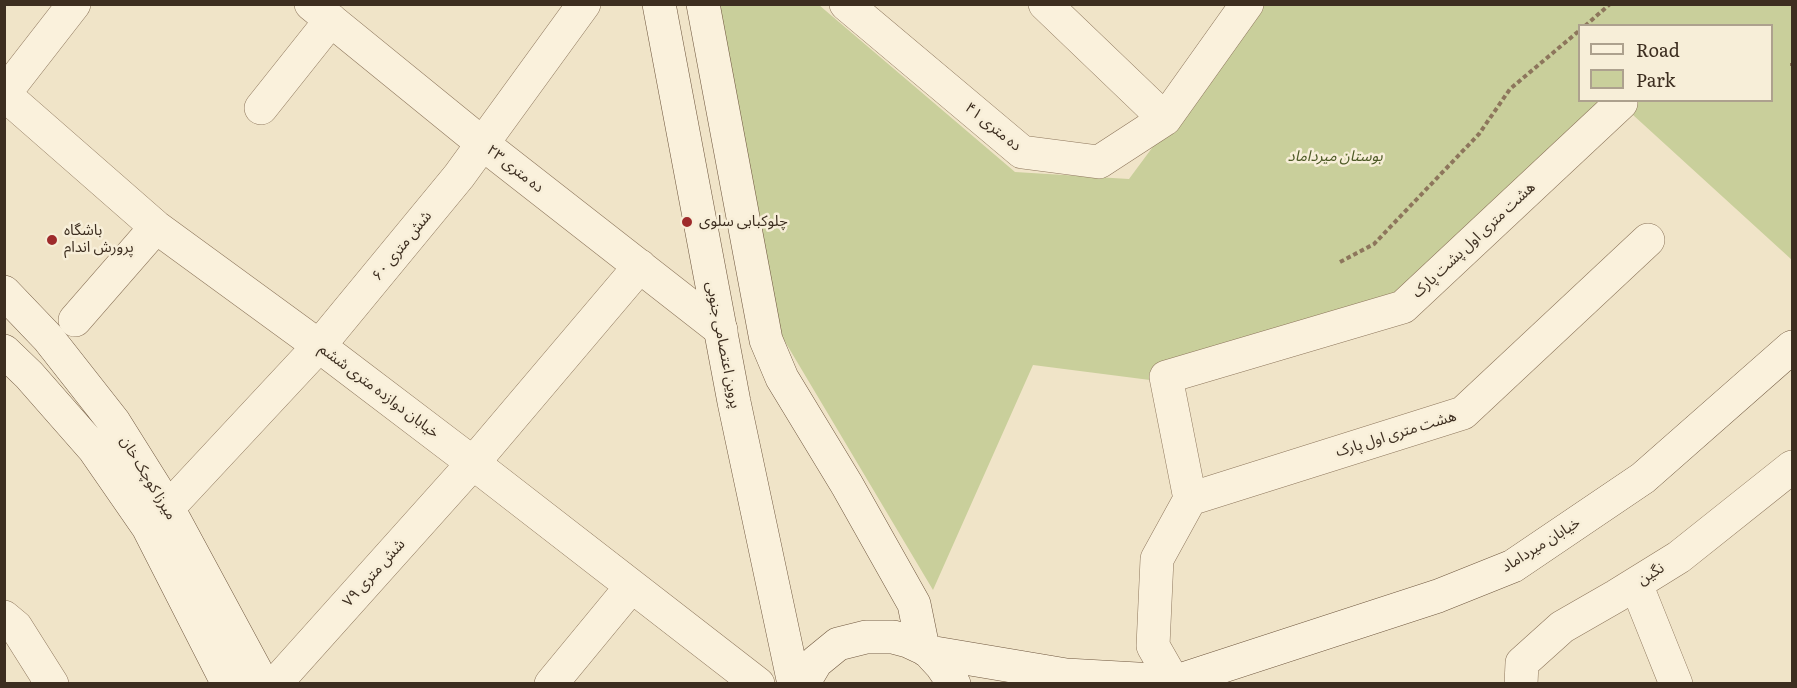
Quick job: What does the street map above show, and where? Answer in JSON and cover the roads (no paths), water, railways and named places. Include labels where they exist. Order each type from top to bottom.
[{"type":"street","points":[[5,94],[74,4]]},
{"type":"street","name":"شش متری ۶۰","points":[[168,508],[319,346],[459,176],[584,4]]},
{"type":"street","name":"پروین اعتصامی جنوبی","points":[[659,4],[721,330],[794,684]]},
{"type":"street","points":[[703,4],[766,340],[782,378],[847,485],[914,604],[926,650],[954,684]]},
{"type":"street","name":"ده متری ۴۱","points":[[846,4],[1022,152],[1099,162],[1165,119],[1247,4]]},
{"type":"street","points":[[1045,4],[1165,119]]},
{"type":"street","points":[[261,108],[321,12]]},
{"type":"street","name":"ده متری ۲۳","points":[[321,12],[483,144],[721,330]]},
{"type":"street","name":"خیابان دوازده متری ششم","points":[[5,94],[156,227],[319,346],[758,684]]},
{"type":"street","name":"هشت متری اول پشت پارک","points":[[1190,499],[1166,377],[1403,307],[1621,103]]},
{"type":"street","points":[[75,320],[156,227]]},
{"type":"street","name":"هشت متری اول پارک","points":[[1190,499],[1463,414],[1648,240]]},
{"type":"street","name":"شش متری ۷۹","points":[[275,684],[473,463],[639,266]]},
{"type":"street","name":"میرزا کوچک خان","points":[[4,292],[48,338],[114,422],[168,508],[262,684]]},
{"type":"street","name":"خیابان میرداماد","points":[[804,684],[816,662],[838,644],[866,637],[893,638],[908,641],[926,650],[1066,675],[1170,683],[1438,596],[1513,567],[1643,478],[1792,347]]},
{"type":"street","name":"میرزا کوچک خان","points":[[4,351],[29,375],[94,448],[148,526],[228,684]]},
{"type":"street","name":"نگین","points":[[1521,684],[1522,663],[1562,627],[1679,556],[1792,467]]},
{"type":"street","points":[[1170,683],[1153,646],[1157,559],[1190,499]]},
{"type":"street","points":[[1636,584],[1676,684]]},
{"type":"street","points":[[551,684],[631,587]]},
{"type":"street","points":[[4,617],[16,627],[52,684]]},
{"type":"place","name":"چلوکبابی سلوی","points":[[687,222]]},
{"type":"place","name":"باشگاه پرورش اندام","points":[[52,240]]},
{"type":"park label","name":"بوستان میرداماد","points":[[1335,157]]}]
